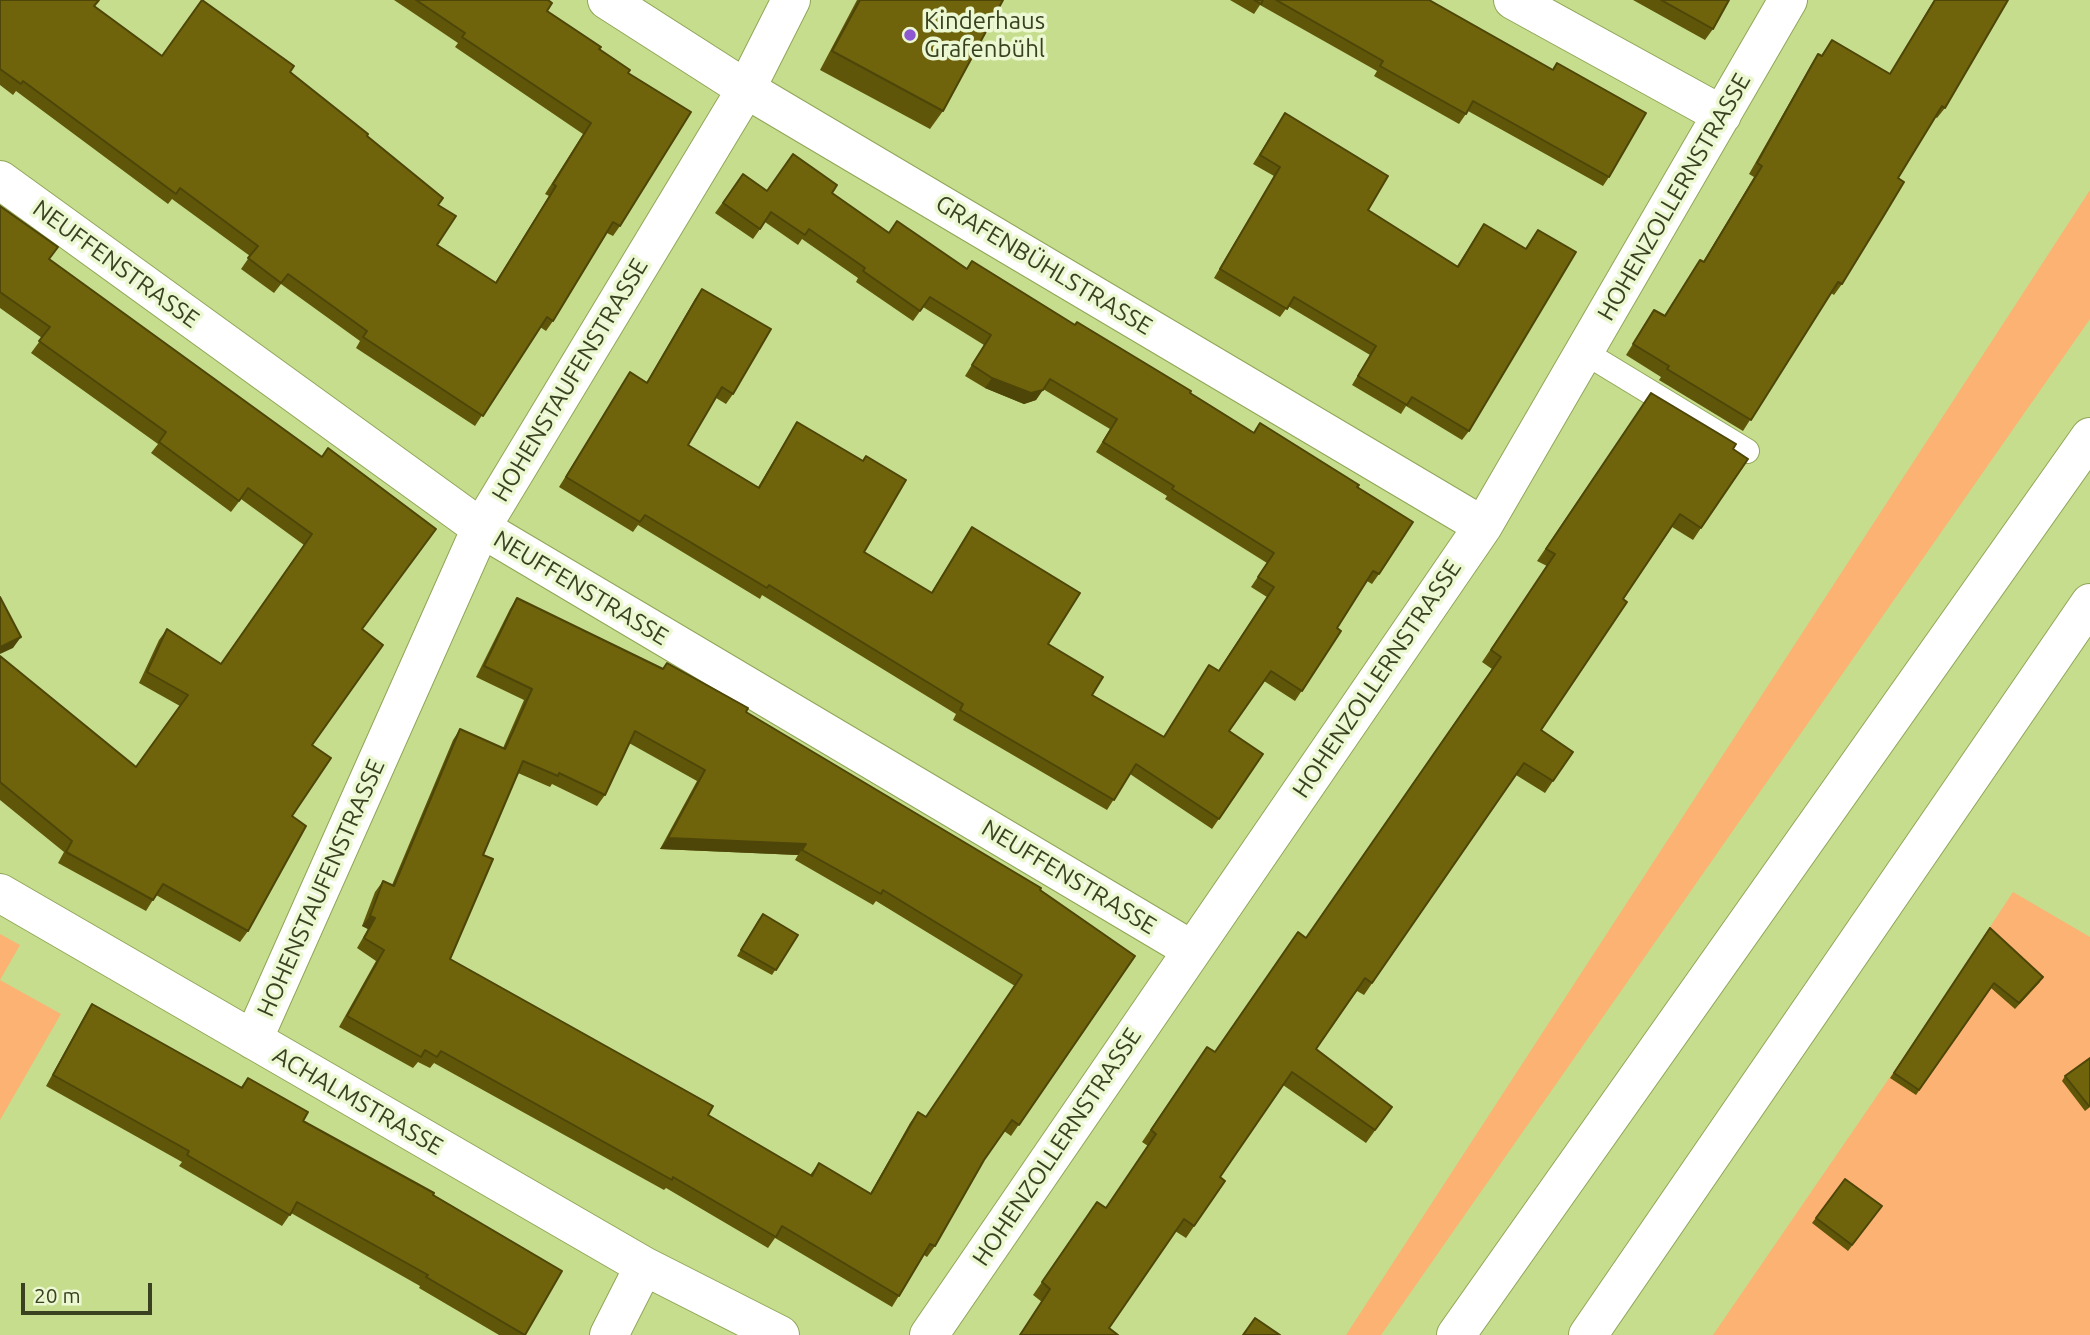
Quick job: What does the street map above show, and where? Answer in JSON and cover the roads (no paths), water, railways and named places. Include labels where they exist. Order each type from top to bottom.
[{"type":"main road","name":"GRAFENBÜHLSTRASSE","points":[[607,0],[746,89],[1483,526]]},
{"type":"main road","name":"HOHENSTAUFENSTRASSE","points":[[253,1040],[481,528],[746,89],[791,0]]},
{"type":"main road","points":[[1513,0],[1722,116]]},
{"type":"main road","name":"HOHENZOLLERNSTRASSE","points":[[929,1335],[1483,526],[1788,0]]},
{"type":"main road","name":"NEUFFENSTRASSE","points":[[0,180],[481,528],[1192,950]]},
{"type":"main road","points":[[1456,1335],[2090,437]]},
{"type":"main road","points":[[1588,1335],[2090,603]]},
{"type":"main road","name":"ACHALMSTRASSE","points":[[0,892],[644,1266],[780,1335]]},
{"type":"main road","points":[[609,1335],[644,1266]]},
{"type":"lane","points":[[1584,352],[1747,451]]},
{"type":"place","name":"Kinderhaus Grafenbühl","points":[[910,35]]}]
